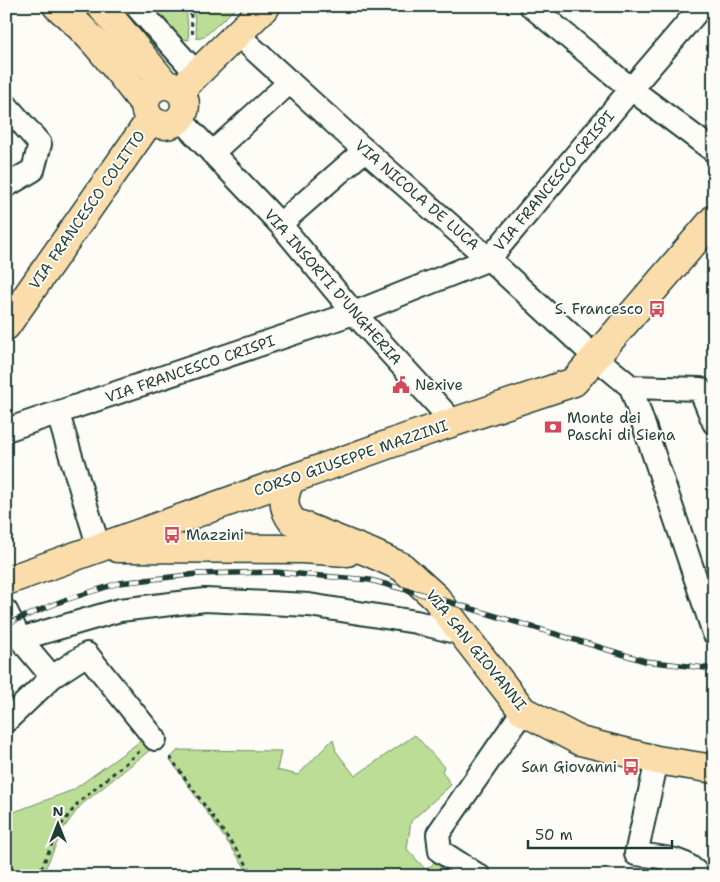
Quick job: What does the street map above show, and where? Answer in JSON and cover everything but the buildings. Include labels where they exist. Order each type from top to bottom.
[{"type":"main road","points":[[57,6],[108,58],[148,112],[160,124],[167,125],[180,119],[186,105],[181,83],[101,6]]},
{"type":"main road","points":[[148,112],[146,98],[152,90],[181,83],[266,6]]},
{"type":"main road","name":"VIA FRANCESCO COLITTO","points":[[6,326],[148,112]]},
{"type":"main road","name":"CORSO GIUSEPPE MAZZINI","points":[[6,581],[453,422],[574,382],[714,219]]},
{"type":"main road","name":"VIA SAN GIOVANNI","points":[[291,479],[285,492],[283,504],[286,514],[293,522],[402,567],[436,598],[523,711],[580,741],[657,760],[714,769]]},
{"type":"main road","name":"CORSO GIUSEPPE MAZZINI","points":[[99,548],[302,550],[371,553]]},
{"type":"street","points":[[136,6],[181,83]]},
{"type":"street","points":[[530,6],[631,89],[714,151]]},
{"type":"street","points":[[704,6],[714,13]]},
{"type":"street","name":"VIA FRANCESCO CRISPI","points":[[6,430],[354,313],[489,259],[631,89],[704,6]]},
{"type":"street","name":"VIA NICOLA DE LUCA","points":[[237,34],[489,259],[595,357],[631,387]]},
{"type":"street","points":[[212,153],[290,82]]},
{"type":"street","points":[[6,105],[40,144],[33,170],[6,186]]},
{"type":"street","name":"VIA INSORTI D'UNGHERIA","points":[[180,119],[280,224],[354,313],[453,422]]},
{"type":"street","points":[[280,224],[365,150]]},
{"type":"street","points":[[714,423],[700,389],[631,387],[714,633]]},
{"type":"street","points":[[58,414],[99,548]]},
{"type":"street","points":[[20,639],[120,610],[205,600],[309,605],[416,622],[462,634]]},
{"type":"street","points":[[6,612],[20,639],[52,677]]},
{"type":"street","points":[[6,721],[52,677],[87,654],[155,739]]},
{"type":"street","points":[[479,876],[440,852],[438,834],[523,711]]},
{"type":"street","points":[[657,760],[636,854],[680,861],[694,868],[699,876]]},
{"type":"path","points":[[38,876],[59,828],[78,803],[155,739]]},
{"type":"path","points":[[170,757],[255,876]]},
{"type":"green space","points":[[148,6],[186,6],[189,40],[183,39]]},
{"type":"green space","points":[[193,6],[238,6],[204,37],[197,39]]},
{"type":"green space","points":[[415,735],[444,767],[442,771],[451,785],[411,821],[407,849],[426,870],[435,862],[444,870],[445,876],[251,876],[170,759],[178,750],[281,751],[277,770],[298,775],[333,739],[336,751],[355,776]]},
{"type":"green space","points":[[142,740],[150,750],[81,805],[63,829],[42,876],[6,876],[6,815],[73,790]]},
{"type":"railway","points":[[6,624],[62,601],[119,583],[197,574],[275,572],[370,580],[645,661],[714,669]]},
{"type":"place","name":"S. Francesco","points":[[657,309]]},
{"type":"place","name":"Nexive","points":[[401,385]]},
{"type":"place","name":"Monte dei Paschi di Siena","points":[[553,427]]},
{"type":"place","name":"Mazzini","points":[[172,535]]},
{"type":"place","name":"San Giovanni","points":[[631,767]]}]
